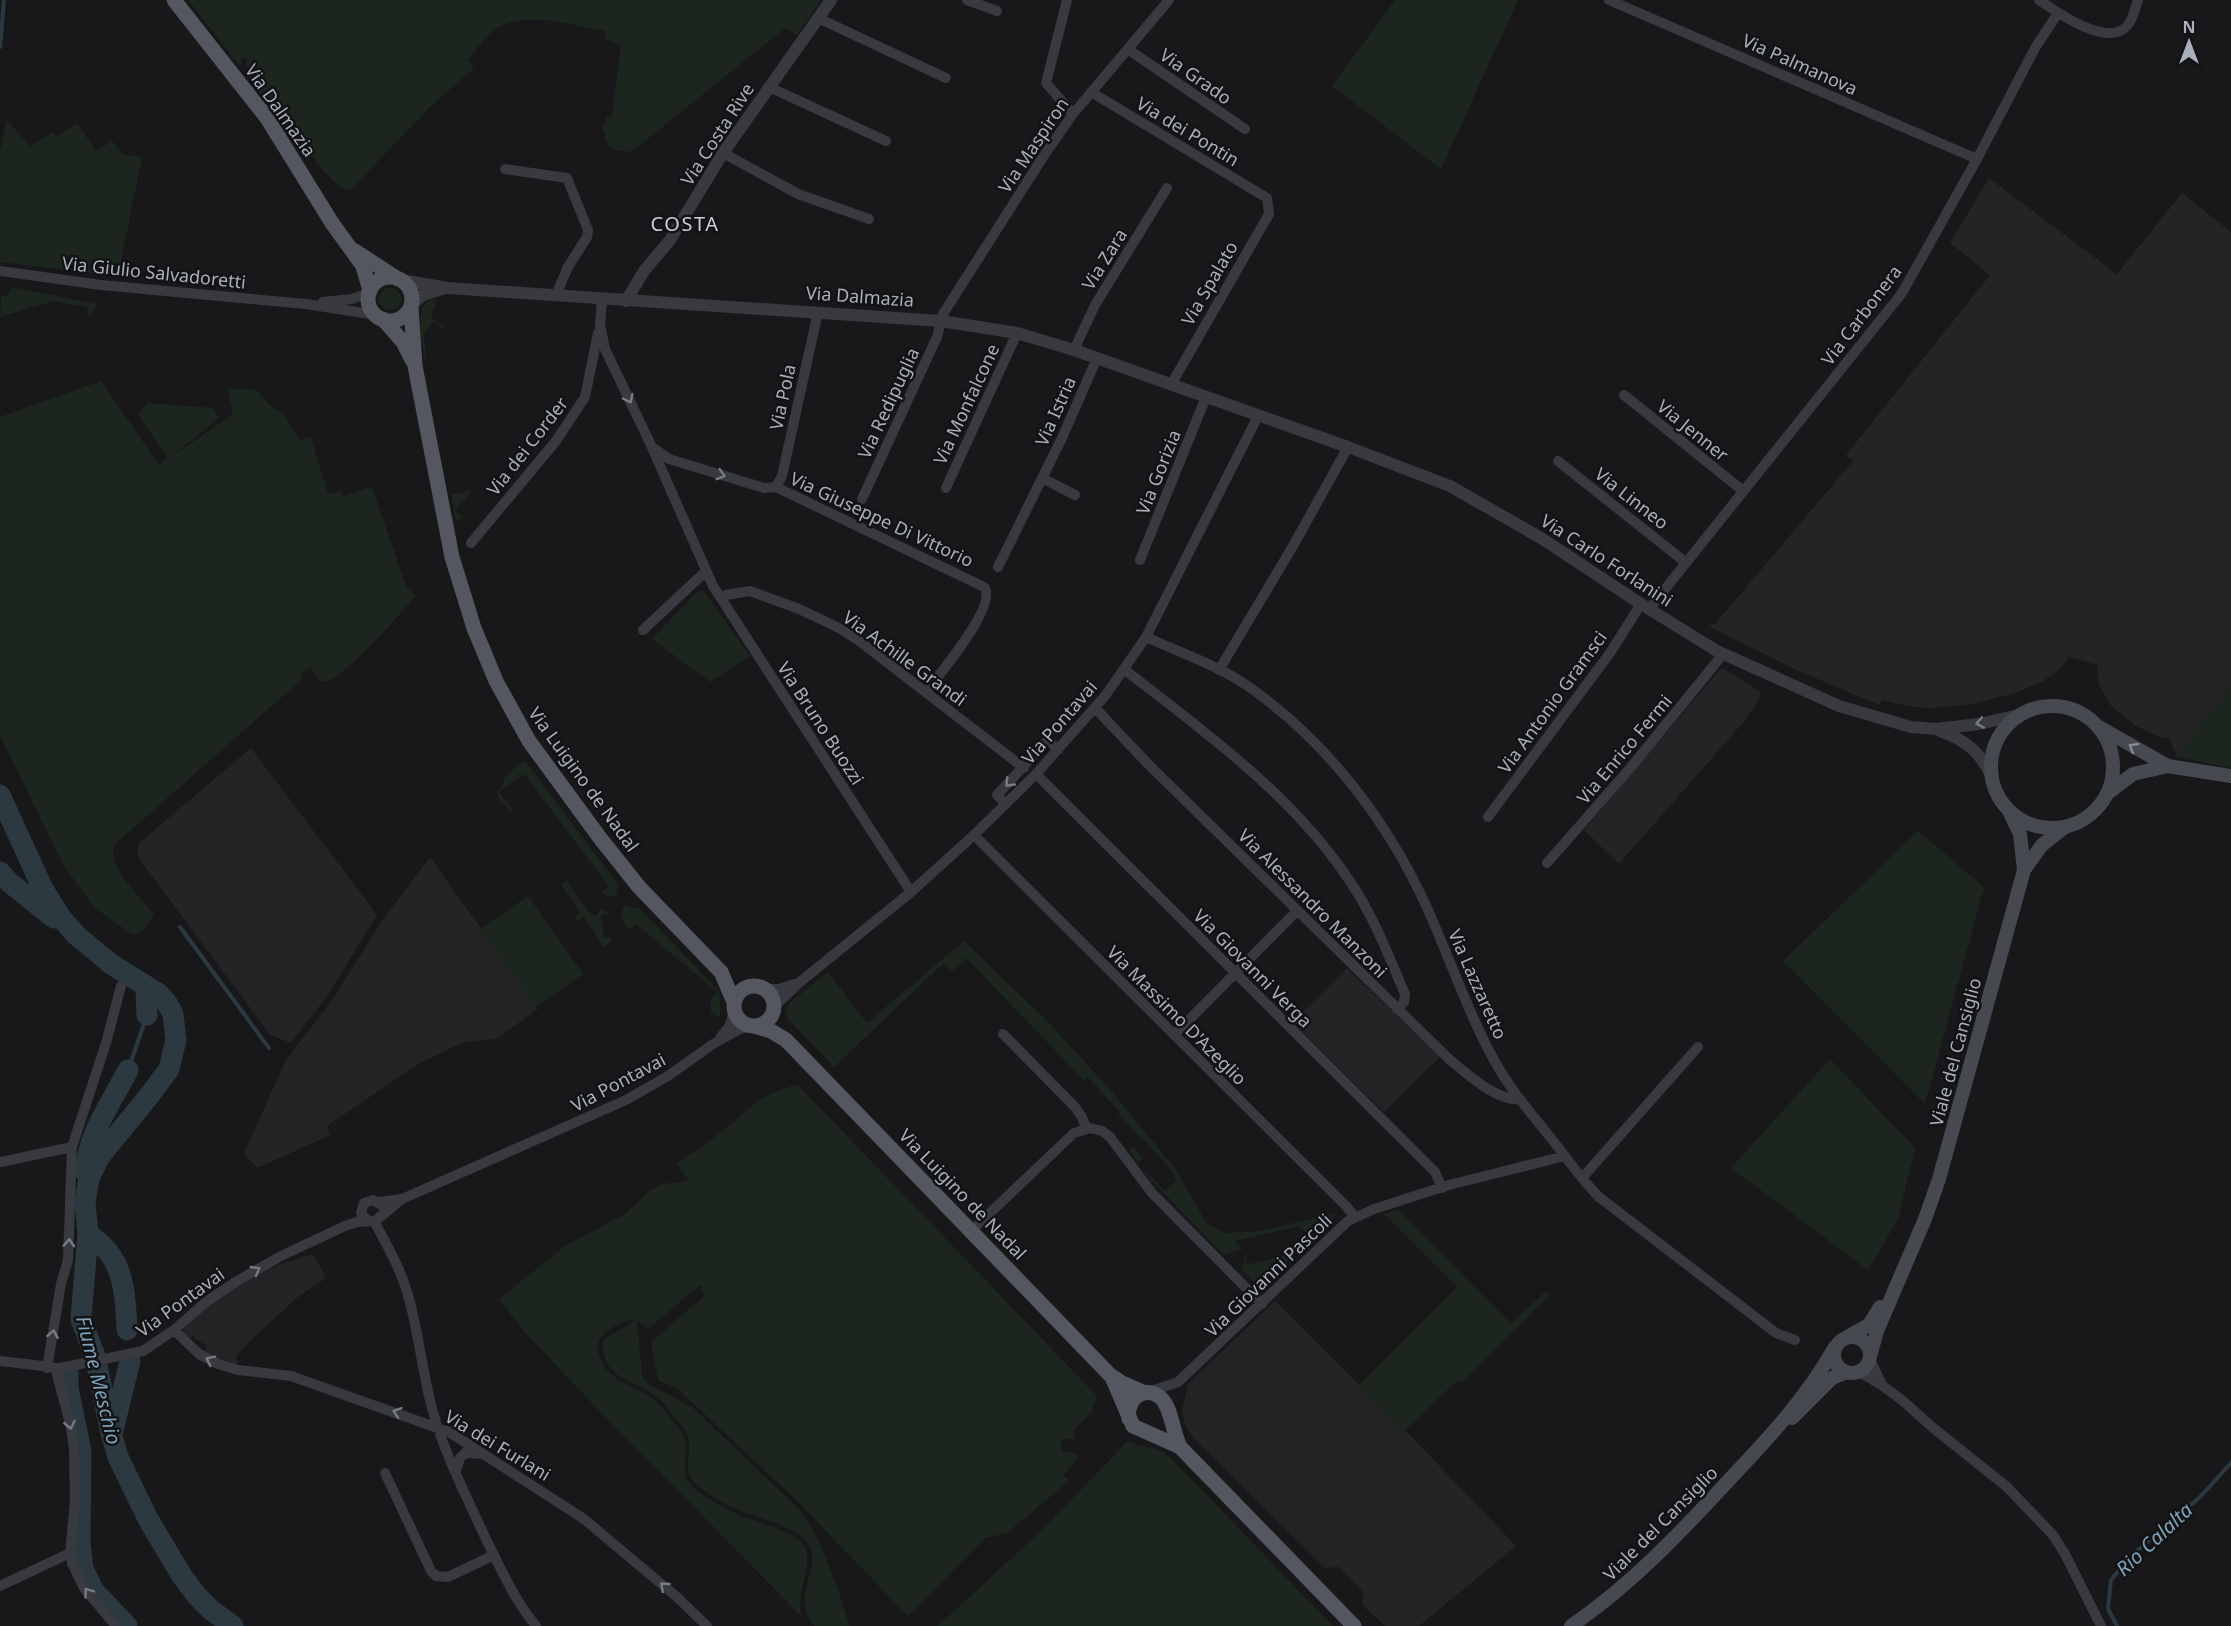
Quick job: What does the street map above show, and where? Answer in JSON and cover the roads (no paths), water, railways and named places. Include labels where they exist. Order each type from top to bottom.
[{"type":"main road","name":"Via Dalmazia","points":[[174,0],[267,118],[327,215],[363,267],[370,292]]},
{"type":"main road","name":"Via Dalmazia","points":[[349,247],[400,279]]},
{"type":"main road","points":[[385,278],[400,279],[410,291],[411,306],[402,317],[396,320],[379,317],[369,305],[370,292],[374,285],[385,278]]},
{"type":"main road","name":"Via Luigino de Nadal","points":[[411,306],[415,366],[455,569],[477,636],[504,698],[533,747],[614,856],[639,887],[723,975],[734,1006]]},
{"type":"main road","name":"Via Luigino de Nadal","points":[[379,317],[403,342],[415,366]]},
{"type":"main road","points":[[2107,794],[2112,780],[2112,759],[2106,738],[2089,718],[2074,710],[2058,706],[2042,707],[2023,714],[2006,728],[1994,747],[1991,762],[1992,777],[1998,794],[2008,809],[2020,819],[2035,826],[2051,828],[2067,826],[2090,815],[2107,794],[2133,774],[2168,766]]},
{"type":"main road","points":[[2097,726],[2168,766],[2231,776]]},
{"type":"main road","name":"Viale del Cansiglio","points":[[2008,809],[2020,834],[2024,870]]},
{"type":"main road","name":"Viale del Cansiglio","points":[[1870,1356],[1939,1179],[2024,870],[2042,845],[2067,826]]},
{"type":"main road","name":"Via Luigino de Nadal","points":[[723,975],[757,988]]},
{"type":"main road","points":[[757,988],[771,997],[773,1009],[765,1023],[752,1026],[740,1021],[734,1006],[740,991],[757,988]]},
{"type":"main road","name":"Via Luigino de Nadal","points":[[773,1009],[786,1040]]},
{"type":"main road","name":"Via Luigino de Nadal","points":[[752,1026],[771,1031],[786,1040],[972,1230],[1112,1377],[1123,1399],[1129,1419]]},
{"type":"main road","name":"Viale del Cansiglio","points":[[1850,1336],[1865,1329],[1872,1321],[1915,1242]]},
{"type":"main road","points":[[1850,1336],[1862,1339],[1866,1343],[1870,1356],[1868,1365],[1853,1372],[1837,1366],[1834,1360],[1835,1347],[1843,1338],[1850,1336]]},
{"type":"main road","name":"Viale del Cansiglio","points":[[1571,1626],[1613,1596],[1667,1547],[1768,1439],[1818,1377],[1835,1347]]},
{"type":"main road","name":"Viale del Cansiglio","points":[[1768,1439],[1808,1404],[1832,1378],[1853,1372]]},
{"type":"main road","name":"Via Luigino de Nadal","points":[[1112,1377],[1147,1393],[1154,1393],[1163,1400],[1168,1411]]},
{"type":"main road","points":[[1147,1393],[1134,1397],[1130,1402],[1128,1414],[1133,1426],[1180,1447]]},
{"type":"main road","points":[[1146,1432],[1152,1432],[1163,1425],[1168,1411]]},
{"type":"main road","points":[[1168,1411],[1175,1438],[1180,1447],[1354,1626]]},
{"type":"street","name":"Via Costa Rive","points":[[627,301],[644,271],[670,240],[723,153],[831,0]]},
{"type":"street","points":[[967,0],[997,11]]},
{"type":"street","points":[[1067,0],[1046,83],[1073,114]]},
{"type":"street","name":"Via Maspiron","points":[[941,321],[1073,114],[1169,0]]},
{"type":"street","name":"Via Palmanova","points":[[1609,0],[1977,159]]},
{"type":"street","points":[[2039,0],[2097,32],[2114,34],[2126,28],[2131,22],[2138,0]]},
{"type":"street","name":"Via Carbonera","points":[[1645,606],[1686,562],[1902,293],[1977,159],[2035,48],[2058,12]]},
{"type":"street","points":[[818,18],[946,78]]},
{"type":"street","name":"Via Grado","points":[[1129,50],[1245,129]]},
{"type":"street","points":[[769,87],[886,141]]},
{"type":"street","name":"Via dei Pontin","points":[[1091,92],[1267,198]]},
{"type":"street","points":[[723,153],[798,194],[869,219]]},
{"type":"street","points":[[505,169],[567,178],[588,230],[587,237],[568,267],[556,295]]},
{"type":"street","name":"Via Zara","points":[[1074,350],[1095,304],[1167,188]]},
{"type":"street","name":"Via Spalato","points":[[1172,383],[1269,214],[1267,198]]},
{"type":"street","name":"Via Giulio Salvadoretti","points":[[0,271],[101,285],[306,304],[379,317]]},
{"type":"street","name":"Via Dalmazia","points":[[400,279],[446,288],[941,321],[1017,333],[1172,383],[1258,416]]},
{"type":"street","name":"Via Dalmazia","points":[[411,306],[423,295],[446,288]]},
{"type":"street","name":"Via Giulio Salvadoretti","points":[[306,304],[343,301],[370,292]]},
{"type":"street","name":"Via Bruno Buozzi","points":[[602,299],[600,325],[603,342],[706,571],[721,598],[911,892]]},
{"type":"street","name":"Via Pola","points":[[776,488],[782,476],[818,312]]},
{"type":"street","name":"Via Redipuglia","points":[[862,499],[937,336],[941,321]]},
{"type":"street","name":"Via dei Corder","points":[[471,543],[556,441],[585,397],[600,325]]},
{"type":"street","name":"Via Monfalcone","points":[[946,488],[1017,333]]},
{"type":"street","name":"Via Istria","points":[[998,567],[1097,358]]},
{"type":"street","points":[[590,378],[598,365],[604,363],[613,365]]},
{"type":"street","name":"Via Jenner","points":[[1624,395],[1742,490]]},
{"type":"street","name":"Via Gorizia","points":[[1140,560],[1206,397]]},
{"type":"street","name":"Via Carlo Forlanini","points":[[1258,416],[1450,486],[1541,538],[1724,654],[1839,706],[1911,727],[1936,729],[2023,714]]},
{"type":"street","name":"Via Pontavai","points":[[773,1009],[800,982],[911,892],[974,836],[1036,774],[1095,708],[1125,670],[1146,637],[1258,416]]},
{"type":"street","name":"Via Giuseppe Di Vittorio","points":[[650,443],[664,457],[764,488],[776,488],[980,584],[987,590],[987,601],[971,631],[926,692]]},
{"type":"street","points":[[1219,670],[1293,546],[1348,447]]},
{"type":"street","name":"Via Linneo","points":[[1558,460],[1686,562]]},
{"type":"street","points":[[670,487],[674,470],[690,466]]},
{"type":"street","points":[[1042,478],[1076,495]]},
{"type":"street","points":[[643,630],[706,571]]},
{"type":"street","name":"Via Achille Grandi","points":[[721,598],[750,591],[799,609],[837,627],[858,640],[1024,768]]},
{"type":"street","name":"Via Antonio Gramsci","points":[[1488,817],[1645,606]]},
{"type":"street","name":"Via Lazzaretto","points":[[1146,637],[1219,670],[1251,688],[1300,727],[1336,765],[1383,829],[1414,882],[1495,1061],[1521,1100],[1582,1178],[1599,1197],[1776,1333],[1795,1340]]},
{"type":"street","name":"Via Enrico Fermi","points":[[1547,863],[1632,766],[1724,654]]},
{"type":"street","points":[[1125,670],[1251,771],[1294,814],[1335,861],[1362,900],[1405,994],[1404,1002],[1397,1010]]},
{"type":"street","name":"Via Alessandro Manzoni","points":[[1095,708],[1397,1010],[1466,1073],[1500,1095],[1521,1100]]},
{"type":"street","name":"Via Carlo Forlanini","points":[[1936,729],[1953,735],[1971,746],[1992,777]]},
{"type":"street","points":[[1006,804],[998,795],[1048,740],[1058,750]]},
{"type":"street","name":"Via Giovanni Verga","points":[[1036,774],[1435,1172],[1442,1188]]},
{"type":"street","name":"Via Massimo D'Azeglio","points":[[974,836],[1355,1217]]},
{"type":"street","points":[[1174,1035],[1297,911]]},
{"type":"street","name":"Via Pontavai","points":[[757,988],[785,988],[800,982]]},
{"type":"street","points":[[116,1626],[84,1588],[75,1572],[70,1553],[75,1502],[74,1450],[71,1426],[56,1368],[61,1284],[68,1260],[72,1147],[106,1043],[121,986]]},
{"type":"street","name":"Via Pontavai","points":[[713,1044],[727,1030],[734,1006]]},
{"type":"street","name":"Via Pontavai","points":[[0,1361],[56,1368],[143,1351],[174,1330],[206,1302],[274,1259],[357,1221],[374,1219],[402,1199],[626,1100],[668,1076],[713,1044],[740,1029],[752,1026]]},
{"type":"street","points":[[1003,1034],[1079,1112],[1086,1128]]},
{"type":"street","points":[[1582,1178],[1698,1047]]},
{"type":"street","points":[[972,1230],[1069,1137],[1086,1128],[1098,1130],[1110,1137],[1152,1193],[1262,1304]]},
{"type":"street","points":[[0,1162],[72,1147]]},
{"type":"street","name":"Via Giovanni Pascoli","points":[[1147,1393],[1176,1384],[1262,1304],[1320,1245],[1355,1217],[1442,1188],[1565,1156]]},
{"type":"street","name":"Via Pontavai","points":[[378,1202],[402,1199]]},
{"type":"street","points":[[374,1219],[382,1209],[378,1202],[369,1200],[362,1206],[362,1216],[374,1219],[400,1272],[407,1292],[429,1396],[438,1427],[494,1555],[516,1598],[536,1626]]},
{"type":"street","name":"Via dei Furlani","points":[[174,1330],[199,1354],[224,1366],[238,1370],[291,1376],[449,1432],[584,1519],[678,1598],[707,1626]]},
{"type":"street","points":[[1870,1356],[1876,1375],[1883,1386]]},
{"type":"street","points":[[1853,1372],[1883,1386],[2007,1487],[2053,1535],[2101,1626]]},
{"type":"street","name":"Via Giovanni Pascoli","points":[[1168,1411],[1176,1384]]},
{"type":"street","points":[[456,1471],[460,1458],[465,1453],[486,1454]]},
{"type":"street","points":[[385,1473],[431,1571],[436,1576],[448,1576],[494,1555]]},
{"type":"street","points":[[0,1586],[70,1553]]},
{"type":"waterway","points":[[0,47],[4,0]]},
{"type":"waterway","name":"Fiume Meschio","points":[[0,795],[43,889],[62,919],[76,935],[111,964],[159,994],[173,1014],[176,1040],[169,1069],[100,1156],[89,1178],[85,1203],[88,1233],[81,1319],[95,1356],[118,1457],[148,1519],[182,1576],[197,1596],[233,1626]]},
{"type":"waterway","points":[[0,872],[54,918]]},
{"type":"waterway","points":[[180,927],[269,1048]]},
{"type":"waterway","points":[[146,987],[147,1015]]},
{"type":"waterway","points":[[128,1070],[147,1015]]},
{"type":"waterway","points":[[86,1173],[87,1159],[95,1133],[128,1070]]},
{"type":"waterway","points":[[88,1233],[107,1250],[118,1270],[124,1290],[127,1330]]},
{"type":"waterway","points":[[113,1430],[130,1361]]},
{"type":"waterway","points":[[68,1372],[68,1388],[81,1451],[80,1543],[83,1569],[94,1591],[127,1626]]},
{"type":"waterway","name":"Rio Calalta","points":[[2117,1626],[2108,1609],[2111,1580],[2130,1557],[2201,1496],[2231,1463]]},
{"type":"district","name":"COSTA","points":[[685,223]]}]
